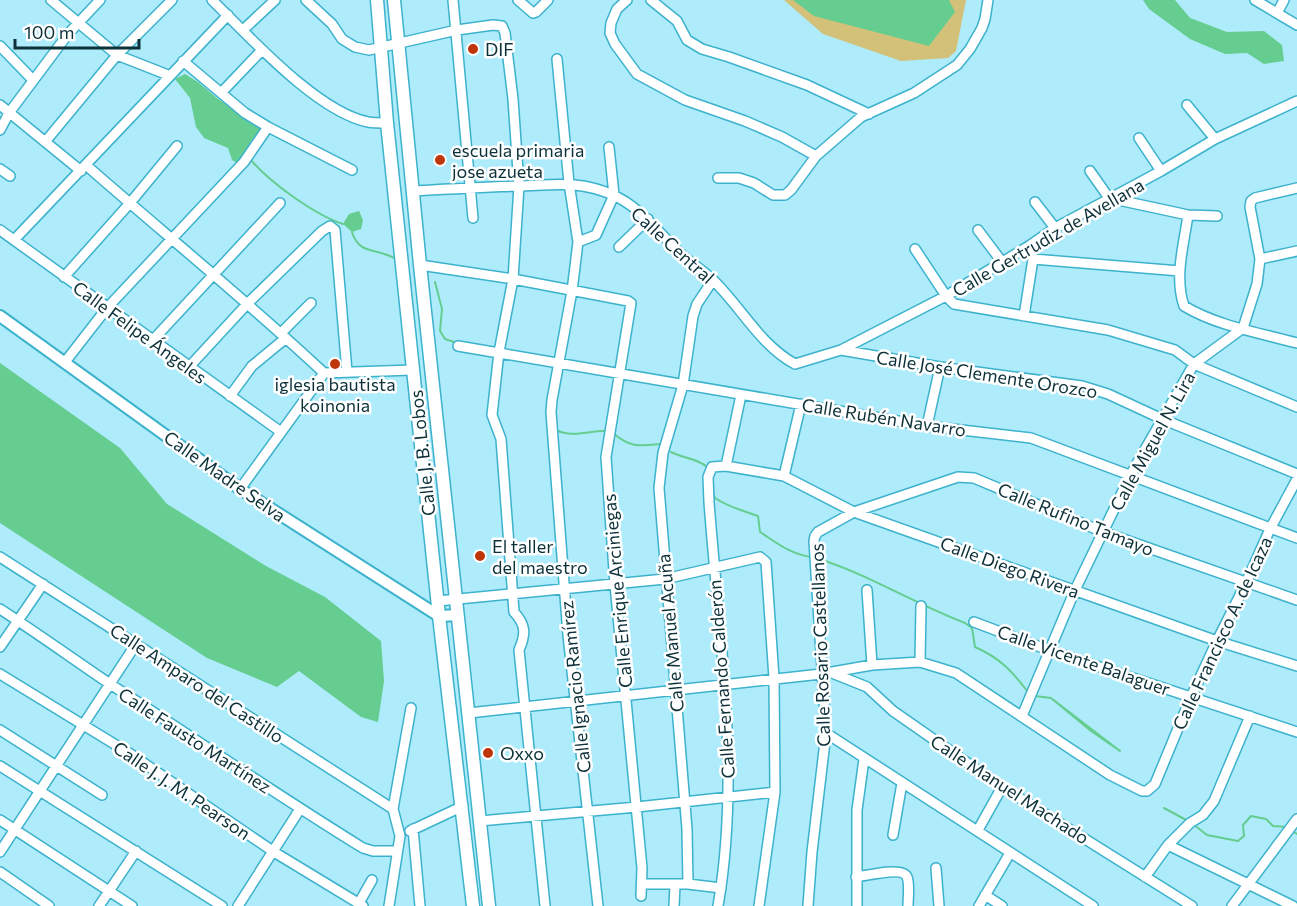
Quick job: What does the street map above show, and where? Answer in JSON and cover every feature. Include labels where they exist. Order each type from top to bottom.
[{"type":"main road","name":"Calle J. B. Lobos","points":[[377,0],[387,123],[439,616],[473,906]]},
{"type":"main road","name":"Calle J. B. Lobos","points":[[394,0],[489,906]]},
{"type":"street","points":[[51,0],[117,55],[168,75]]},
{"type":"street","points":[[0,130],[9,113],[33,80],[78,22],[100,0]]},
{"type":"street","points":[[45,142],[117,55],[172,0]]},
{"type":"street","points":[[212,0],[262,50],[321,99],[347,114],[369,122],[387,123]]},
{"type":"street","points":[[243,30],[275,0]]},
{"type":"street","points":[[306,0],[332,24],[342,39],[355,47],[369,50],[457,30],[493,25],[502,26],[505,33],[513,99],[519,186],[513,279],[499,352],[492,415],[501,439],[514,612],[521,619],[525,629],[519,650],[545,906]]},
{"type":"street","points":[[453,0],[473,218]]},
{"type":"street","points":[[518,0],[533,13],[548,0]]},
{"type":"street","points":[[627,0],[617,9],[611,23],[610,33],[615,44],[637,74],[685,100],[745,120],[816,156]]},
{"type":"street","points":[[651,0],[677,21],[687,40],[702,49],[807,85],[869,114]]},
{"type":"street","points":[[718,178],[739,178],[779,196],[791,190],[816,156],[861,117],[914,93],[957,65],[970,49],[982,28],[988,0]]},
{"type":"street","points":[[1255,0],[1267,3],[1277,13],[1297,26]]},
{"type":"street","points":[[1277,13],[1284,0]]},
{"type":"street","points":[[14,240],[84,168],[168,75],[228,15]]},
{"type":"street","points":[[0,46],[33,80]]},
{"type":"street","points":[[221,93],[262,50]]},
{"type":"street","name":"Calle Ignacio Ramírez","points":[[557,59],[569,183],[578,242],[573,291],[551,412],[574,700],[598,906]]},
{"type":"street","points":[[183,60],[245,113],[352,170]]},
{"type":"street","name":"Calle Gertrudiz de Avellana","points":[[795,364],[841,350],[945,296],[1055,228],[1215,139],[1297,101]]},
{"type":"street","points":[[0,105],[45,142],[130,203],[248,303],[324,373],[413,370]]},
{"type":"street","points":[[1187,105],[1215,139]]},
{"type":"street","points":[[65,362],[107,308],[244,162],[268,127]]},
{"type":"street","points":[[1139,138],[1161,171]]},
{"type":"street","points":[[64,277],[177,146]]},
{"type":"street","points":[[578,242],[596,235],[614,195],[609,147]]},
{"type":"street","points":[[0,169],[10,176]]},
{"type":"street","points":[[1090,171],[1109,198],[1188,215],[1217,216]]},
{"type":"street","name":"Calle Central","points":[[414,191],[569,183],[595,188],[614,195],[648,219],[679,252],[713,280],[755,330],[786,360],[795,364]]},
{"type":"street","points":[[1194,364],[1243,328],[1257,284],[1260,259],[1250,207],[1251,201],[1297,188]]},
{"type":"street","points":[[1035,202],[1055,228]]},
{"type":"street","points":[[152,341],[280,203]]},
{"type":"street","points":[[1188,215],[1179,270],[1184,306],[1194,312],[1297,343]]},
{"type":"street","points":[[619,247],[648,219]]},
{"type":"street","points":[[189,367],[248,303],[322,231],[330,226],[335,230],[346,372]]},
{"type":"street","name":"Calle Felipe Ángeles","points":[[0,230],[281,432]]},
{"type":"street","points":[[978,230],[1002,262]]},
{"type":"street","points":[[1024,316],[1033,260],[1029,246]]},
{"type":"street","points":[[915,249],[945,296],[954,304],[1108,330],[1175,350],[1194,364],[1297,407]]},
{"type":"street","points":[[1260,259],[1297,251]]},
{"type":"street","points":[[1033,260],[1179,270]]},
{"type":"street","points":[[420,265],[573,291]]},
{"type":"street","name":"Calle Manuel Acuña","points":[[688,884],[684,802],[659,488],[660,468],[683,385],[693,316],[697,304],[713,280]]},
{"type":"street","name":"Calle Enrique Arciniegas","points":[[573,291],[628,301],[631,306],[606,457],[615,585],[637,807],[643,884],[641,896]]},
{"type":"street","points":[[230,396],[252,366],[311,303]]},
{"type":"street","name":"Calle Madre Selva","points":[[0,316],[240,489],[439,616]]},
{"type":"street","name":"Calle Rubén Navarro","points":[[458,346],[927,426],[1031,438],[1297,538]]},
{"type":"street","name":"Calle José Clemente Orozco","points":[[841,350],[940,367],[1082,386],[1108,394],[1297,476]]},
{"type":"street","name":"Calle Miguel N. Lira","points":[[1022,716],[1075,590],[1131,474],[1194,364]]},
{"type":"street","points":[[927,426],[940,367]]},
{"type":"street","points":[[240,489],[324,373]]},
{"type":"street","points":[[726,466],[741,395]]},
{"type":"street","points":[[784,476],[801,404]]},
{"type":"street","name":"Calle Diego Rivera","points":[[726,466],[784,476],[854,512],[1297,666]]},
{"type":"street","name":"Calle Fernando Calderón","points":[[718,906],[728,798],[724,683],[708,477],[712,467],[726,466]]},
{"type":"street","name":"Calle Francisco A. de Icaza","points":[[1151,789],[1217,640],[1297,476]]},
{"type":"street","name":"Calle Rufino Tamayo","points":[[854,512],[958,477],[974,478],[1103,532],[1297,600]]},
{"type":"street","name":"Calle Rosario Castellanos","points":[[808,906],[826,733],[825,673],[815,536],[854,512]]},
{"type":"street","name":"Calle Amparo del Castillo","points":[[0,557],[393,808]]},
{"type":"street","points":[[438,601],[665,579],[760,557],[764,559],[774,678],[774,792],[759,906]]},
{"type":"street","points":[[0,647],[43,584]]},
{"type":"street","points":[[867,590],[872,666]]},
{"type":"street","points":[[920,662],[921,606]]},
{"type":"street","name":"Calle Fausto Martínez","points":[[0,609],[215,754],[363,848],[373,851],[397,851]]},
{"type":"street","points":[[439,616],[458,615]]},
{"type":"street","name":"Calle Vicente Balaguer","points":[[974,622],[1051,651],[1297,732]]},
{"type":"street","points":[[0,852],[136,644]]},
{"type":"street","name":"Calle Manuel Machado","points":[[469,713],[920,662],[956,673],[1110,775],[1142,791],[1151,789]]},
{"type":"street","name":"Calle Manuel Machado","points":[[825,673],[867,687],[893,711],[1002,787],[1192,906]]},
{"type":"street","name":"Calle J. J. M. Pearson","points":[[0,674],[129,753],[274,852],[361,905]]},
{"type":"street","points":[[389,906],[400,836],[393,808],[411,708]]},
{"type":"street","points":[[1145,877],[1168,845],[1190,823],[1203,815],[1214,801],[1250,716]]},
{"type":"street","points":[[0,730],[102,795]]},
{"type":"street","points":[[826,733],[1093,906]]},
{"type":"street","points":[[857,906],[857,802],[864,759]]},
{"type":"street","points":[[0,766],[222,906]]},
{"type":"street","points":[[893,835],[902,783]]},
{"type":"street","points":[[978,830],[1002,787]]},
{"type":"street","points":[[480,821],[774,792]]},
{"type":"street","points":[[400,836],[463,806]]},
{"type":"street","points":[[238,906],[300,809]]},
{"type":"street","points":[[0,820],[132,906]]},
{"type":"street","points":[[1232,906],[1295,822]]},
{"type":"street","points":[[413,829],[420,906]]},
{"type":"street","points":[[1168,845],[1293,906]]},
{"type":"street","points":[[99,906],[136,851]]},
{"type":"street","points":[[979,906],[1010,853]]},
{"type":"street","points":[[936,868],[939,906]]},
{"type":"street","points":[[0,872],[49,906]]},
{"type":"street","points":[[856,877],[905,873],[908,877],[908,906]]},
{"type":"street","points":[[361,905],[372,880]]},
{"type":"street","points":[[643,884],[688,884],[721,888]]},
{"type":"street","points":[[674,906],[675,885]]},
{"type":"street","points":[[985,896],[1002,906]]},
{"type":"shaded area","points":[[784,0],[966,0],[956,51],[948,58],[901,61],[823,34]]},
{"type":"shaded area","points":[[793,0],[949,0],[955,12],[929,46],[814,16]]},
{"type":"shaded area","points":[[1143,0],[1175,0],[1190,18],[1227,32],[1264,31],[1282,45],[1284,61],[1264,64],[1247,53],[1225,54],[1190,39],[1149,9]]},
{"type":"shaded area","points":[[185,74],[261,127],[259,138],[239,164],[232,160],[228,148],[204,138],[196,127],[190,98],[175,79]]},
{"type":"shaded area","points":[[359,211],[363,220],[361,229],[352,232],[343,224],[349,214]]},
{"type":"shaded area","points":[[0,363],[120,448],[167,504],[266,566],[325,597],[381,641],[384,681],[378,722],[361,717],[299,671],[277,687],[207,658],[0,523]]},
{"type":"waterway","points":[[250,159],[293,197],[343,224]]},
{"type":"waterway","points":[[352,232],[364,248],[394,258]]},
{"type":"waterway","points":[[435,282],[442,309],[440,331],[445,339],[457,343]]},
{"type":"waterway","points":[[556,430],[574,434],[604,431]]},
{"type":"waterway","points":[[613,433],[630,444],[661,444]]},
{"type":"waterway","points":[[671,452],[708,468]]},
{"type":"waterway","points":[[713,493],[715,498],[726,504],[758,516],[760,532],[772,540],[790,551],[811,557]]},
{"type":"waterway","points":[[819,559],[856,573],[965,623],[972,628],[975,647],[1005,666],[1028,692]]},
{"type":"waterway","points":[[1035,696],[1051,698],[1091,731],[1120,751],[1051,698]]},
{"type":"waterway","points":[[1164,808],[1188,821]]},
{"type":"waterway","points":[[1193,824],[1207,835],[1238,841],[1244,836],[1243,825],[1251,816],[1266,819],[1273,826],[1287,827]]},
{"type":"waterway","points":[[1292,831],[1297,834]]},
{"type":"place","name":"DIF","points":[[473,49]]},
{"type":"place","name":"escuela primaria jose azueta","points":[[440,160]]},
{"type":"place","name":"iglesia bautista koinonia","points":[[335,364]]},
{"type":"place","name":"El taller del maestro","points":[[480,556]]},
{"type":"place","name":"Oxxo","points":[[488,753]]}]
